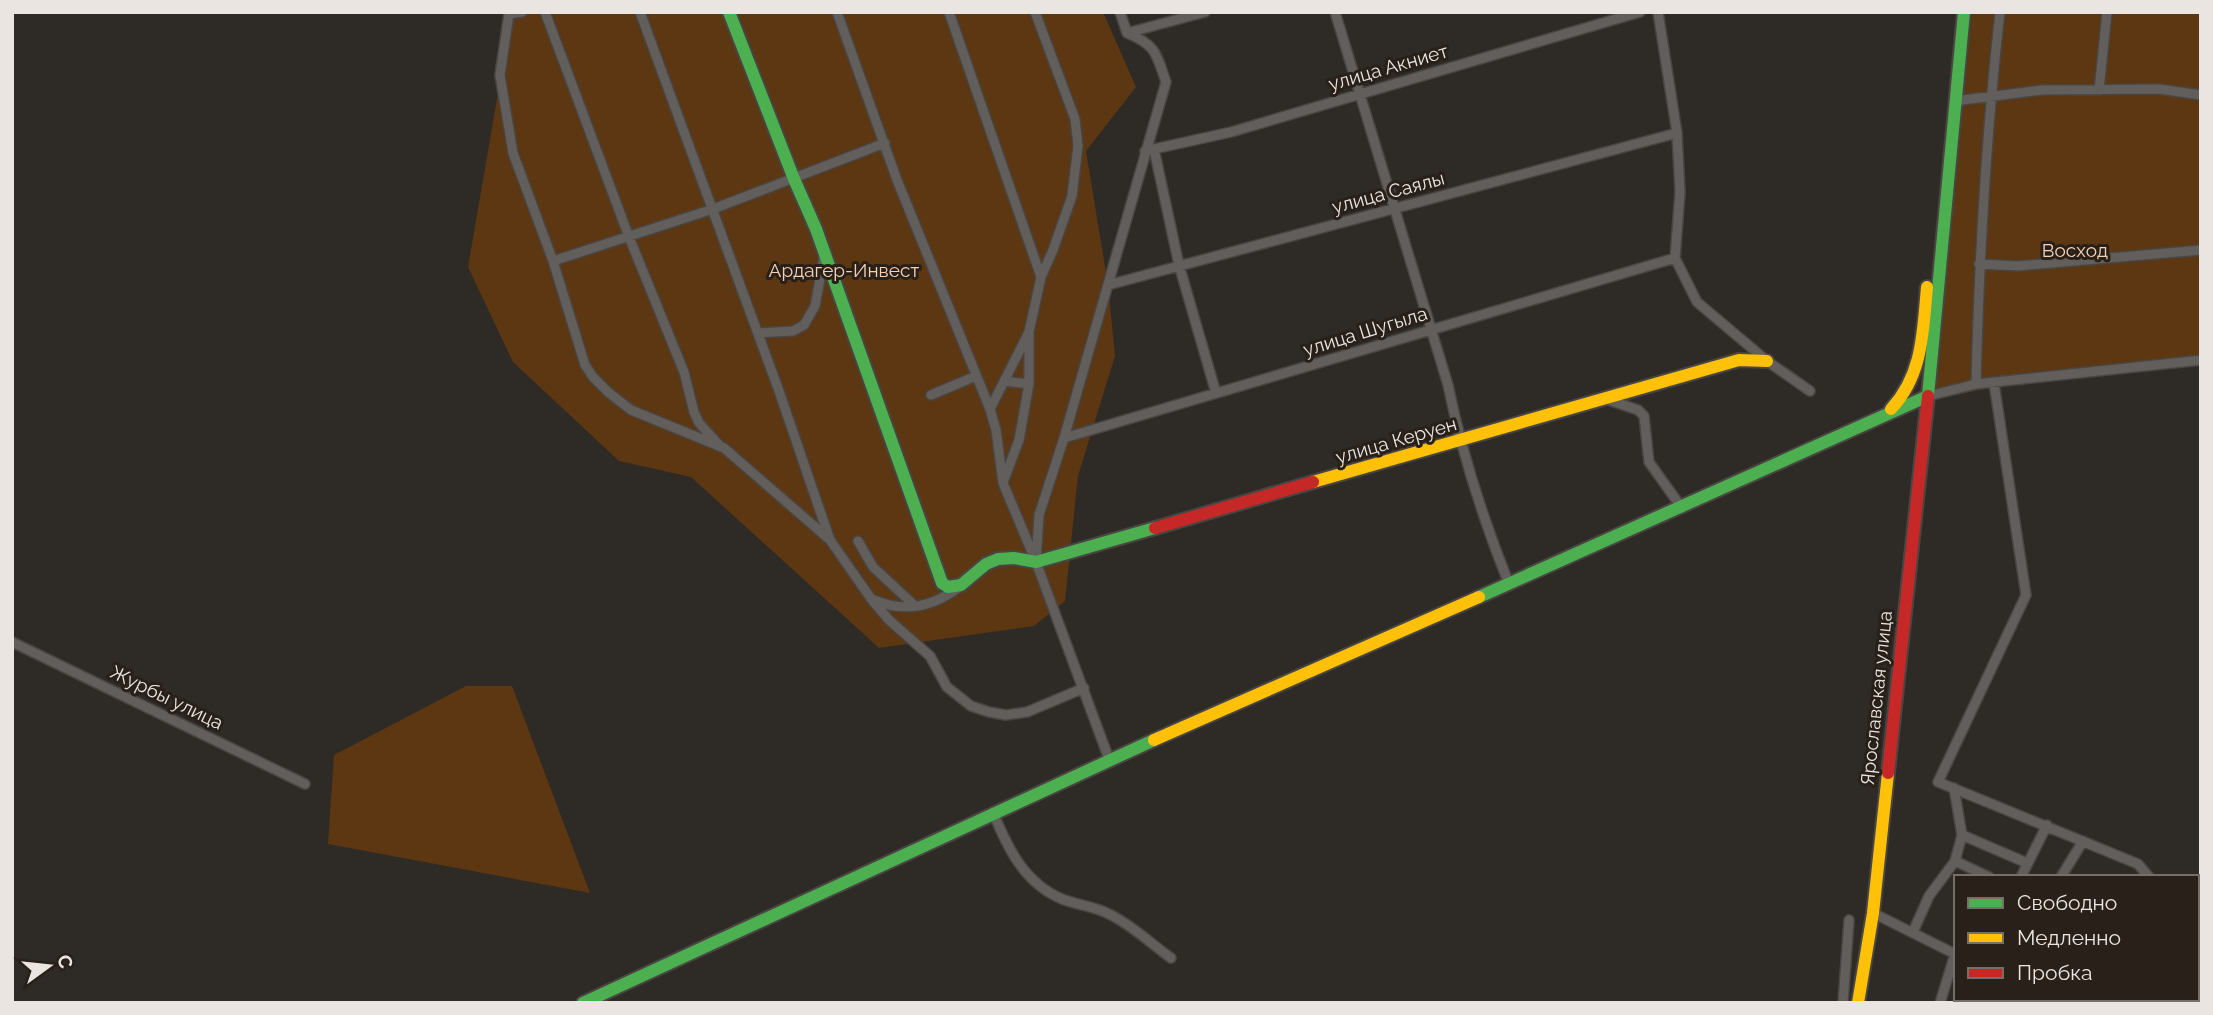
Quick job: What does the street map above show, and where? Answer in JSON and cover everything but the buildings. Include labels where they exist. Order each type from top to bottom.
[{"type":"main road","points":[[729,12],[825,255],[942,583],[946,588],[958,588],[988,562],[1012,556],[1037,562]]},
{"type":"main road","name":"Ярославская улица","points":[[1858,1003],[1873,913],[1928,396],[1964,12]]},
{"type":"main road","points":[[1877,421],[1899,402],[1911,386],[1918,364],[1928,279],[1941,249]]},
{"type":"main road","name":"улица Керуен","points":[[1037,562],[1739,360],[1767,361]]},
{"type":"main road","points":[[583,1003],[1109,759],[1682,508],[1928,396]]},
{"type":"street","points":[[522,12],[509,14],[500,75],[501,90],[513,153],[553,261],[586,365],[593,377],[631,410],[721,447]]},
{"type":"street","points":[[545,12],[629,237],[684,372],[699,423],[721,447],[830,540],[872,600],[930,656],[947,687],[971,706],[1006,715],[1027,712],[1084,688]]},
{"type":"street","points":[[640,12],[758,333],[830,540]]},
{"type":"street","points":[[837,12],[906,205],[990,409],[996,430],[1003,483],[1037,562],[1109,759]]},
{"type":"street","points":[[949,12],[1041,277]]},
{"type":"street","points":[[1003,483],[1019,440],[1029,384],[1029,332],[1041,277],[1054,250],[1072,197],[1078,146],[1075,119],[1035,12]]},
{"type":"street","points":[[1120,12],[1126,33]]},
{"type":"street","points":[[1126,33],[1205,12]]},
{"type":"street","points":[[1335,12],[1448,385],[1460,442],[1483,517],[1509,584]]},
{"type":"street","name":"улица Акниет","points":[[1149,150],[1231,132],[1640,12]]},
{"type":"street","points":[[1658,12],[1677,133],[1680,192],[1675,258],[1697,302],[1767,361],[1810,391]]},
{"type":"street","points":[[1976,384],[1979,264],[1990,97],[2000,12]]},
{"type":"street","points":[[2099,90],[2107,12]]},
{"type":"street","points":[[1037,562],[1039,515],[1065,438],[1149,150],[1166,82],[1156,51],[1144,41],[1126,33]]},
{"type":"street","points":[[1955,101],[2042,90],[2159,89],[2201,95]]},
{"type":"street","name":"улица Саялы","points":[[1108,285],[1677,133]]},
{"type":"street","points":[[553,261],[713,209],[885,143]]},
{"type":"street","points":[[1149,150],[1216,393]]},
{"type":"street","points":[[1979,264],[2018,266],[2201,250]]},
{"type":"street","points":[[758,333],[800,329],[815,306],[825,255]]},
{"type":"street","name":"улица Шугыла","points":[[1065,438],[1675,258]]},
{"type":"street","points":[[990,409],[1029,332]]},
{"type":"street","points":[[1928,396],[1976,384],[2201,360]]},
{"type":"street","points":[[932,395],[976,376]]},
{"type":"street","points":[[1004,381],[1029,384]]},
{"type":"street","points":[[1994,383],[2026,595],[1938,782],[2138,864],[2147,875]]},
{"type":"street","points":[[1606,399],[1638,410],[1644,416],[1649,462],[1682,508]]},
{"type":"street","points":[[858,541],[873,567],[914,605]]},
{"type":"street","points":[[872,600],[896,607],[930,605],[958,588]]},
{"type":"street","name":"Журбы улица","points":[[12,642],[306,784]]},
{"type":"street","points":[[1913,932],[1929,896],[1955,861],[1962,835],[1954,788]]},
{"type":"street","points":[[993,812],[1008,849],[1026,874],[1062,899],[1108,913],[1128,924],[1171,958]]},
{"type":"street","points":[[2022,875],[2047,825]]},
{"type":"street","points":[[1962,835],[2027,863]]},
{"type":"street","points":[[2062,875],[2083,841]]},
{"type":"street","points":[[1955,861],[1985,875]]},
{"type":"street","points":[[1873,913],[1954,953]]},
{"type":"street","points":[[1843,1003],[1849,920]]},
{"type":"street","points":[[1940,1003],[1954,957]]},
{"type":"green space","name":"Ардагер-Инвест","points":[[512,12],[1103,12],[1136,87],[1086,151],[1108,285],[1115,356],[1078,476],[1065,601],[1034,626],[879,648],[691,477],[619,461],[513,362],[468,267]]},
{"type":"green space","name":"Восход","points":[[1972,12],[2201,12],[2201,364],[2002,385],[1933,400]]},
{"type":"green space","points":[[466,686],[512,686],[590,893],[328,844],[334,755]]},
{"type":"traffic: fast","points":[[729,12],[816,229],[942,583],[948,587],[961,585],[986,564],[998,559],[1014,558],[1036,562],[1155,528]]},
{"type":"traffic: fast","points":[[1479,597],[1928,396],[1964,12]]},
{"type":"traffic: fast","points":[[583,1003],[1154,740]]},
{"type":"traffic: slow","points":[[1891,409],[1910,382],[1920,352],[1927,287]]},
{"type":"traffic: slow","points":[[1313,482],[1739,360],[1767,361]]},
{"type":"traffic: slow","points":[[1154,740],[1479,597]]},
{"type":"traffic: slow","points":[[1858,1003],[1873,913],[1888,773]]},
{"type":"traffic: jam","points":[[1888,773],[1928,396]]},
{"type":"traffic: jam","points":[[1155,528],[1313,482]]}]
